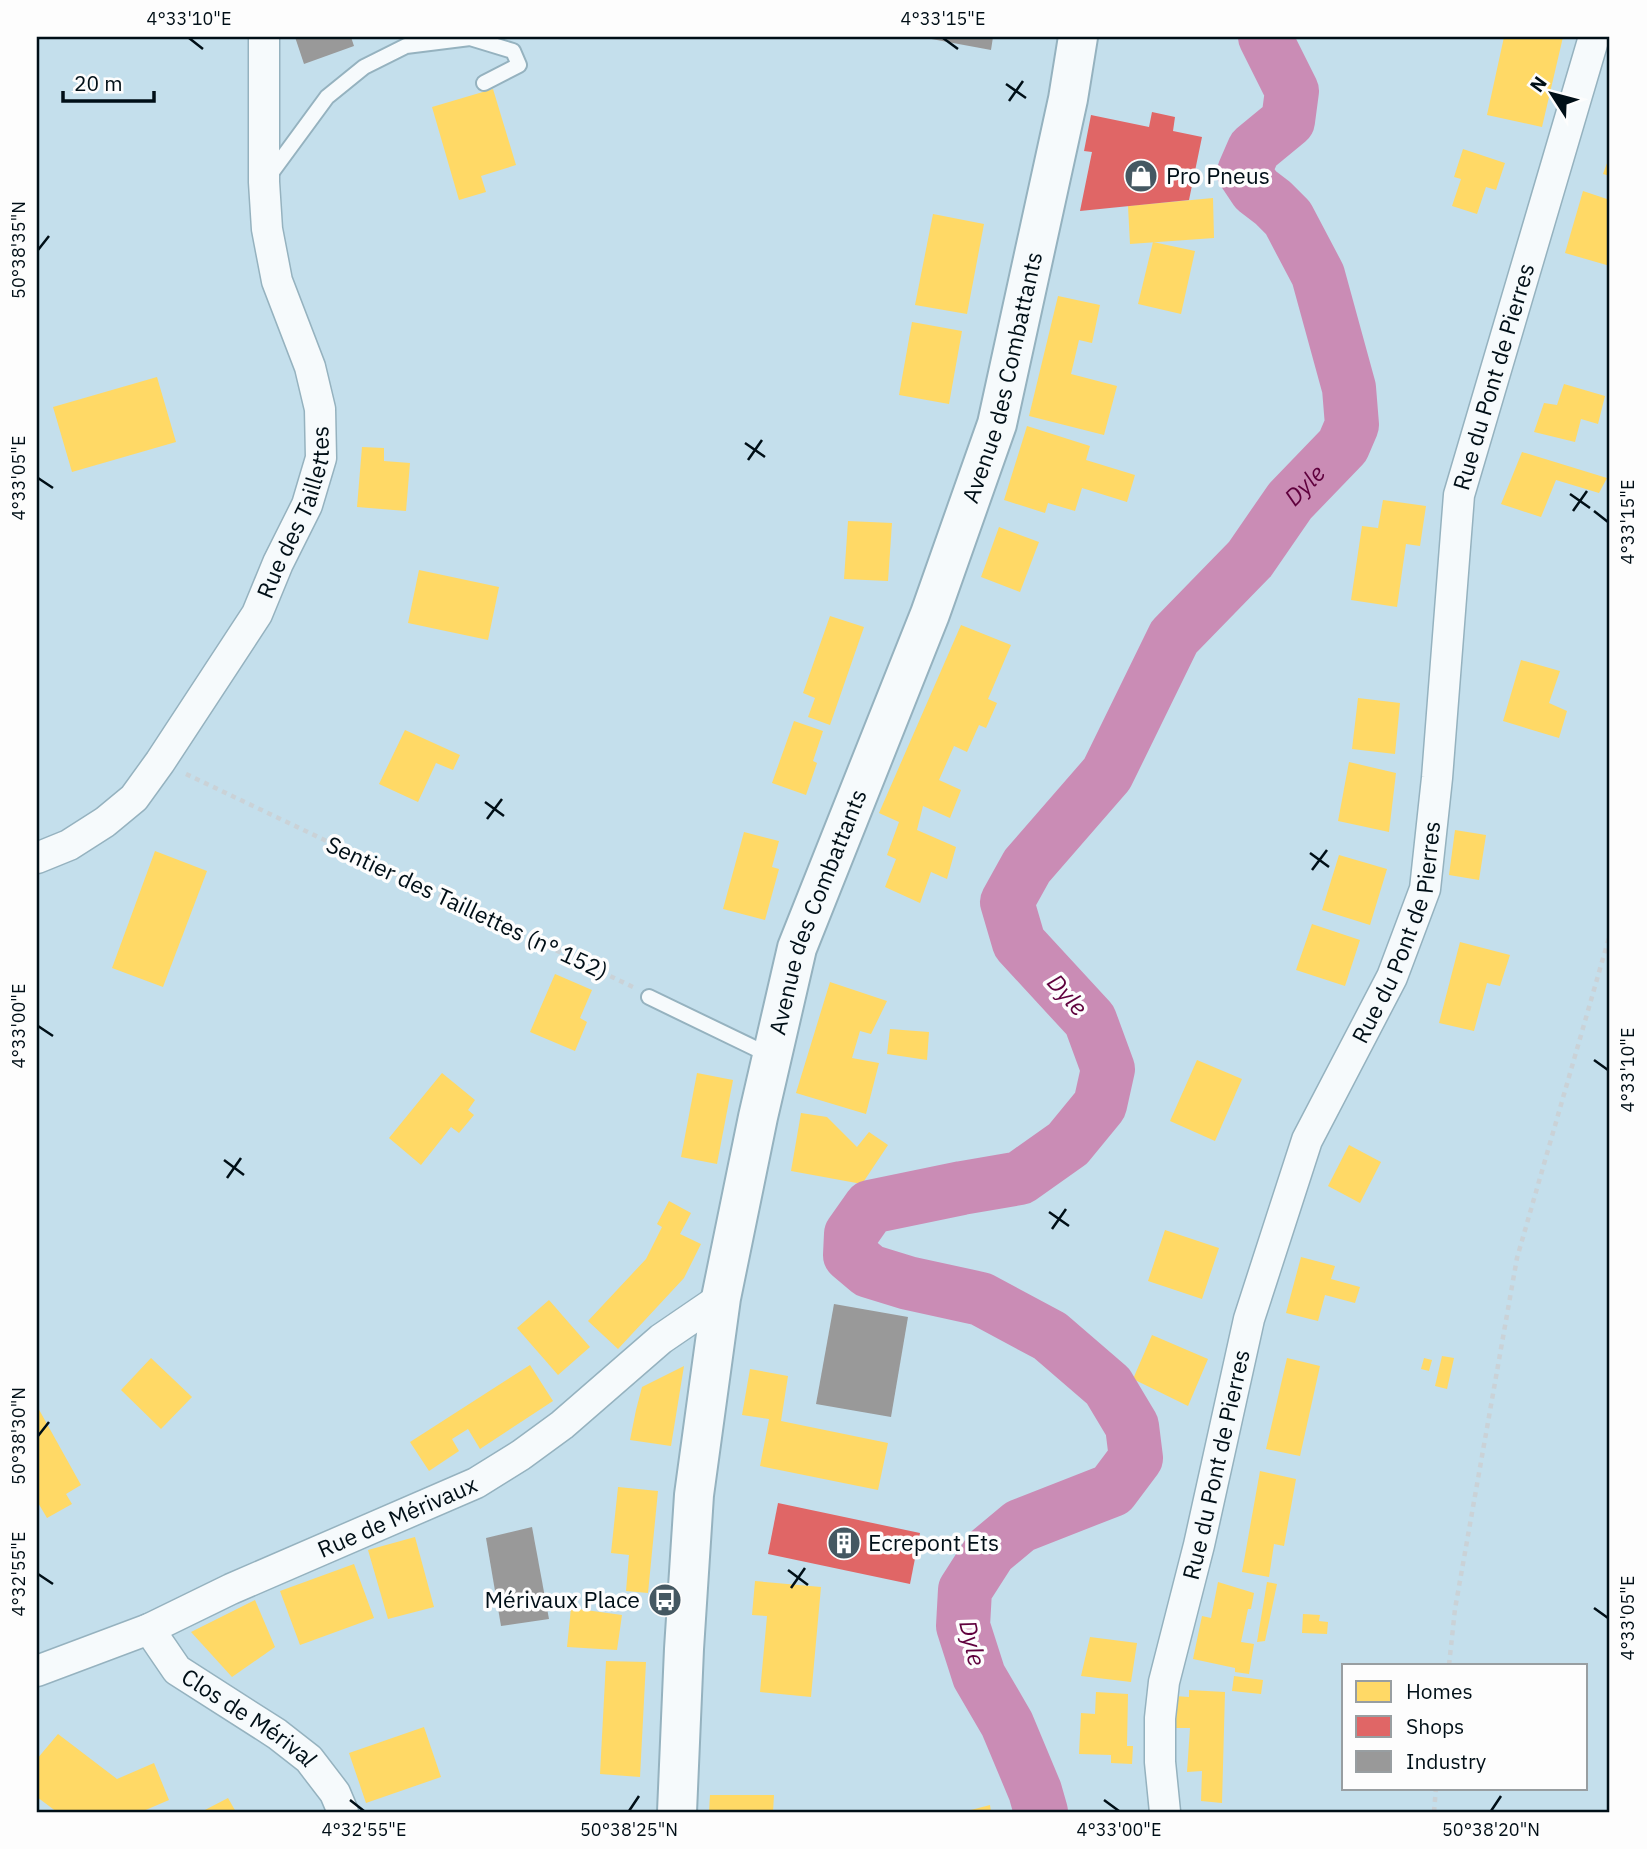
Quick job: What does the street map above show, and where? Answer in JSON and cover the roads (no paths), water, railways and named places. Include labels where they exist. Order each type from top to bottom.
[{"type":"main road","name":"Avenue des Combattants","points":[[677,1812],[694,1495],[721,1298],[772,1056],[797,948],[930,614],[996,424],[1068,99],[1078,37]]},
{"type":"street","name":"Rue des Taillettes","points":[[37,858],[69,845],[105,822],[134,798],[257,614],[278,563],[307,505],[321,458],[320,409],[310,367],[277,281],[267,229],[264,182],[264,37]]},
{"type":"street","name":"Rue du Pont de Pierres","points":[[1165,1812],[1160,1762],[1160,1718],[1164,1682],[1199,1545],[1250,1319],[1307,1140],[1392,977],[1425,888],[1460,495],[1594,37]]},
{"type":"street","name":"Rue de Mérivaux","points":[[37,1671],[149,1629],[230,1589],[476,1483],[562,1425],[661,1339],[721,1298]]},
{"type":"street","name":"Clos de Mérival","points":[[149,1629],[177,1670],[277,1734],[309,1759],[335,1793],[343,1812]]},
{"type":"lane","points":[[264,182],[327,97],[364,67],[405,46],[470,38],[513,51],[519,65],[484,83]]},
{"type":"lane","points":[[649,997],[772,1056]]},
{"type":"waterway","name":"Dyle","points":[[1041,1812],[1007,1724],[979,1676],[963,1626],[965,1590],[990,1551],[1020,1526],[1112,1490],[1136,1458],[1132,1426],[1108,1386],[1050,1336],[981,1299],[908,1283],[869,1271],[850,1255],[851,1234],[870,1207],[1020,1178],[1068,1144],[1100,1105],[1108,1069],[1090,1020],[1019,943],[1007,902],[1027,866],[1107,774],[1174,637],[1250,559],[1290,501],[1343,446],[1352,425],[1349,388],[1318,275],[1288,218],[1256,190],[1244,172],[1254,149],[1288,121],[1292,91],[1265,37]]},
{"type":"place","name":"Pro Pneus","points":[[1141,176]]},
{"type":"place","name":"Ecrepont Ets","points":[[844,1543]]},
{"type":"place","name":"Mérivaux Place","points":[[665,1600]]}]
